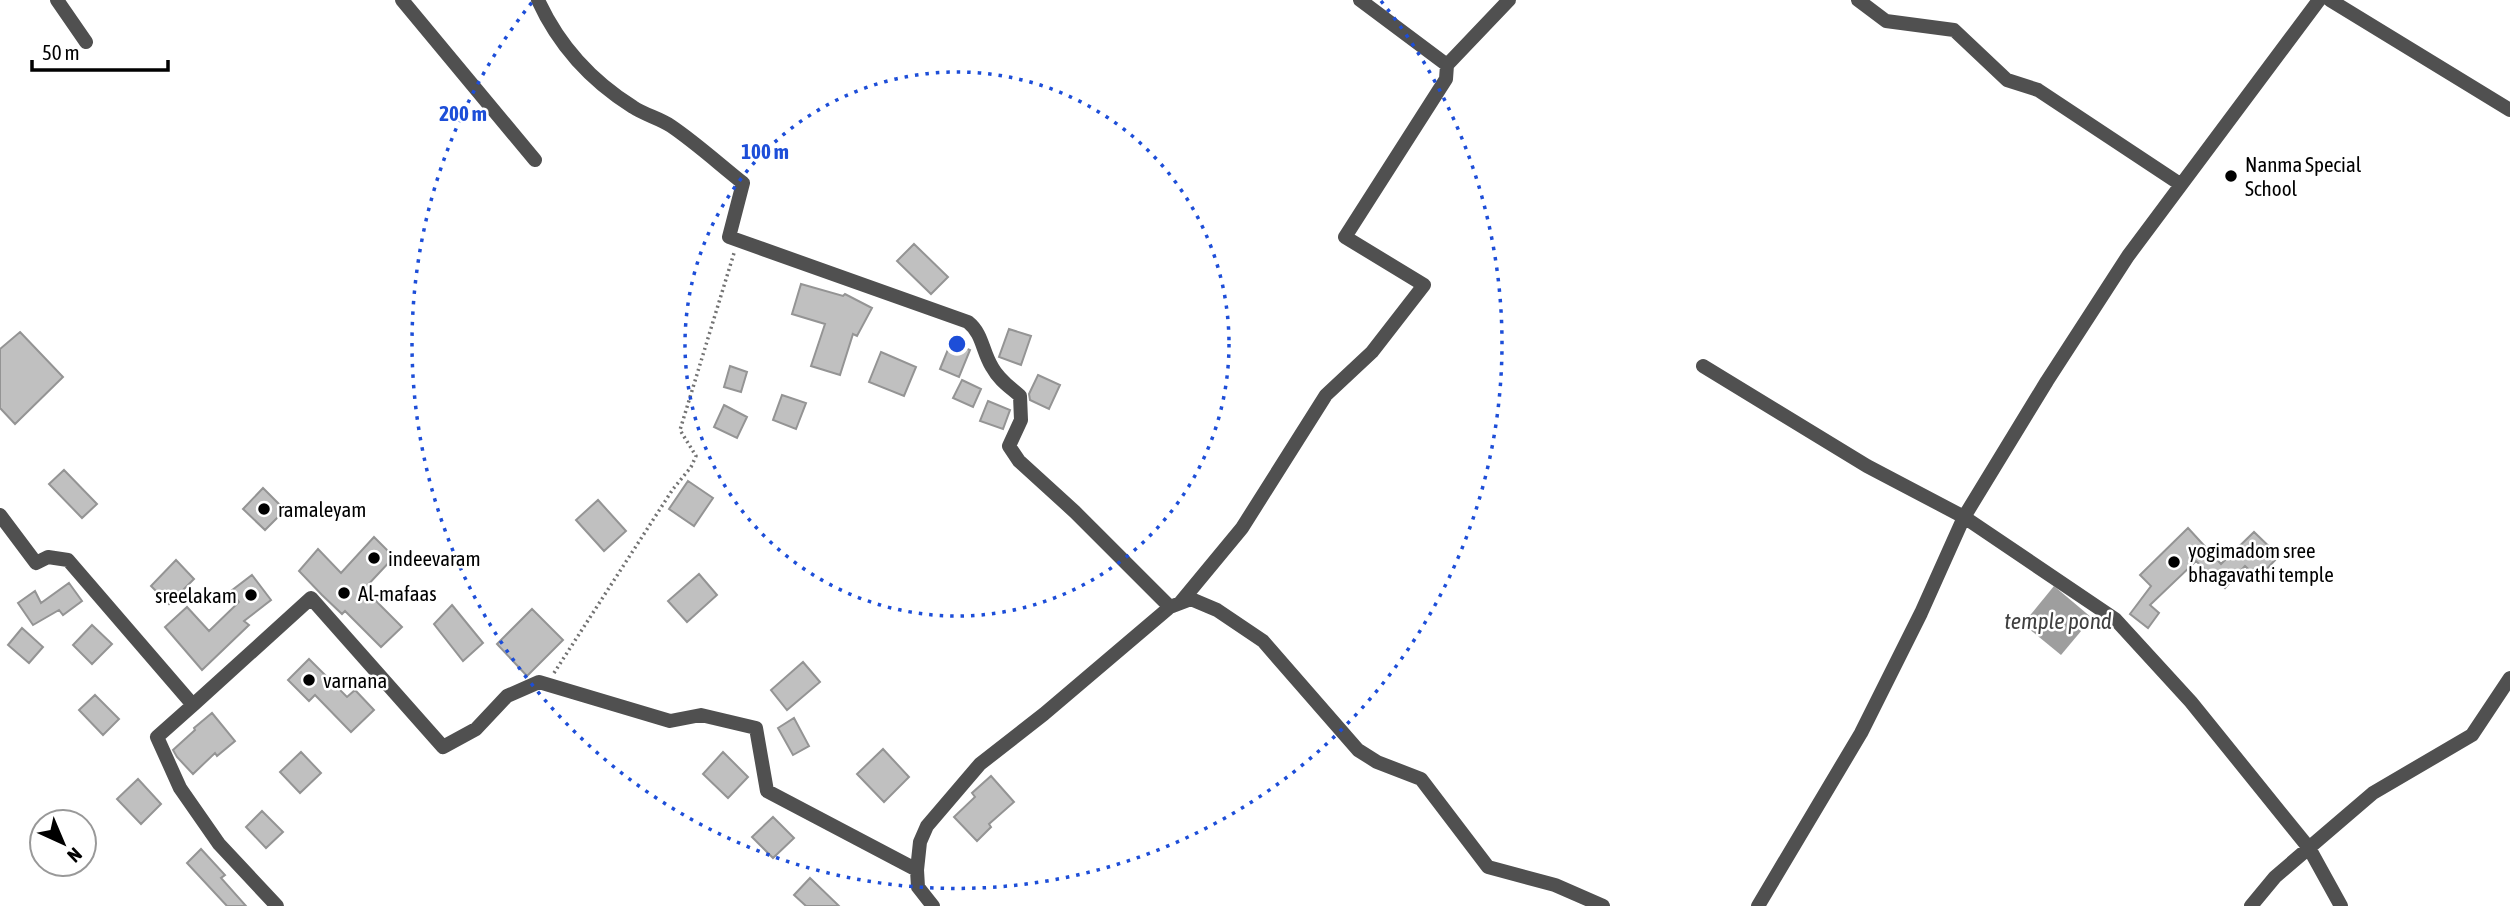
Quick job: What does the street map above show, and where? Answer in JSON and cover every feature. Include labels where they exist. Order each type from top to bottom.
[{"type":"street","points":[[57,0],[86,42]]},
{"type":"street","points":[[402,0],[535,160]]},
{"type":"street","points":[[538,0],[556,36],[582,67],[605,88],[635,109],[669,125],[743,183],[729,237],[968,322],[976,328],[990,366],[998,377],[1020,396],[1021,419],[1009,446],[1019,461],[1175,605]]},
{"type":"street","points":[[1360,0],[1447,65]]},
{"type":"street","points":[[933,906],[918,887],[920,842],[927,826],[980,764],[1175,605],[1242,528],[1326,395],[1372,352],[1424,285],[1345,237],[1446,79],[1447,65],[1509,0]]},
{"type":"street","points":[[1858,0],[1886,21],[1954,30],[2007,80],[2038,90],[2180,184]]},
{"type":"street","points":[[1758,906],[1861,733],[1921,613],[1964,517],[2048,381],[2128,256],[2319,0]]},
{"type":"street","points":[[2330,0],[2510,110]]},
{"type":"street","points":[[1703,366],[1867,466],[1964,517],[2115,619],[2191,702],[2309,848],[2341,906]]},
{"type":"street","points":[[0,515],[36,564],[48,556],[68,559],[193,705]]},
{"type":"street","points":[[277,906],[219,844],[180,788],[157,737],[310,598],[443,747],[476,729],[507,696],[539,682],[670,721],[701,715],[756,728],[766,791],[917,870]]},
{"type":"street","points":[[1175,605],[1191,600],[1217,610],[1263,641],[1358,750],[1377,762],[1422,779],[1488,867],[1555,886],[1603,906]]},
{"type":"street","points":[[2251,906],[2275,877],[2374,793],[2472,735],[2510,678]]},
{"type":"path","points":[[547,684],[696,456],[680,430],[738,241]]},
{"type":"water","name":"temple pond","points":[[2054,586],[2092,618],[2061,655],[2023,624]]},
{"type":"building","points":[[914,244],[948,277],[931,294],[897,261]]},
{"type":"building","points":[[801,284],[843,296],[845,294],[872,308],[857,336],[853,334],[840,375],[811,366],[825,324],[792,314]]},
{"type":"building","points":[[1009,329],[1031,336],[1021,365],[999,357]]},
{"type":"building","points":[[20,332],[63,377],[15,424],[0,408],[0,349]]},
{"type":"building","points":[[951,342],[970,350],[959,377],[940,369]]},
{"type":"building","points":[[881,352],[916,367],[904,396],[869,382]]},
{"type":"building","points":[[730,366],[747,372],[741,392],[724,387]]},
{"type":"building","points":[[1038,375],[1060,385],[1049,409],[1030,400],[1029,394]]},
{"type":"building","points":[[962,380],[981,389],[973,407],[953,398]]},
{"type":"building","points":[[782,395],[806,403],[796,429],[773,420]]},
{"type":"building","points":[[988,401],[1010,410],[1003,429],[980,421]]},
{"type":"building","points":[[724,405],[747,417],[737,438],[714,427]]},
{"type":"building","points":[[64,470],[97,504],[82,518],[49,484]]},
{"type":"building","points":[[688,481],[713,498],[694,526],[669,509]]},
{"type":"building","name":"ramaleyam","points":[[263,488],[285,510],[265,530],[243,509]]},
{"type":"building","points":[[598,500],[626,531],[604,551],[576,520]]},
{"type":"building","points":[[2188,528],[2221,564],[2254,532],[2279,556],[2258,578],[2245,566],[2225,588],[2196,561],[2150,605],[2159,613],[2148,628],[2130,614],[2151,586],[2140,575]]},
{"type":"building","points":[[374,537],[394,557],[364,589],[402,627],[381,647],[345,611],[342,614],[299,571],[318,549],[341,573]]},
{"type":"building","points":[[176,560],[194,579],[169,604],[151,586]]},
{"type":"building","points":[[699,574],[717,595],[687,622],[668,601]]},
{"type":"building","points":[[252,575],[271,600],[244,621],[249,625],[202,670],[165,627],[187,607],[209,631],[239,602],[231,591]]},
{"type":"building","points":[[69,583],[82,601],[63,615],[59,610],[33,625],[18,603],[35,591],[41,603]]},
{"type":"building","points":[[452,605],[483,643],[463,661],[434,624]]},
{"type":"building","points":[[532,609],[563,640],[527,676],[497,644]]},
{"type":"building","points":[[92,625],[112,644],[92,664],[73,645]]},
{"type":"building","points":[[22,628],[43,647],[29,663],[8,645]]},
{"type":"building","points":[[309,659],[347,697],[355,690],[374,710],[351,732],[315,695],[309,701],[288,680]]},
{"type":"building","points":[[803,662],[820,682],[787,710],[771,690]]},
{"type":"building","points":[[95,695],[119,719],[103,735],[79,710]]},
{"type":"building","points":[[212,713],[235,741],[217,756],[215,753],[193,774],[173,750]]},
{"type":"building","points":[[794,718],[809,746],[793,755],[778,728]]},
{"type":"building","points":[[883,749],[909,777],[884,802],[857,774]]},
{"type":"building","points":[[301,752],[321,773],[300,793],[280,772]]},
{"type":"building","points":[[723,752],[748,777],[728,798],[703,774]]},
{"type":"building","points":[[991,776],[1014,802],[989,824],[991,827],[977,841],[954,817],[975,797],[972,793]]},
{"type":"building","points":[[138,779],[161,804],[141,824],[117,799]]},
{"type":"building","points":[[262,811],[283,832],[266,848],[246,827]]},
{"type":"building","points":[[773,817],[794,838],[773,858],[752,837]]},
{"type":"building","points":[[201,849],[225,875],[221,878],[246,906],[227,906],[187,863]]},
{"type":"building","points":[[810,878],[839,906],[806,906],[794,895]]},
{"type":"place","name":"Nanma Special School","points":[[2231,176]]},
{"type":"place","name":"ramaleyam","points":[[264,509]]},
{"type":"place","name":"indeevaram","points":[[374,558]]},
{"type":"place","name":"yogimadom sree bhagavathi temple","points":[[2174,562]]},
{"type":"place","name":"Al-mafaas","points":[[344,593]]},
{"type":"place","name":"sreelakam","points":[[251,595]]},
{"type":"place","name":"varnana","points":[[309,680]]}]
